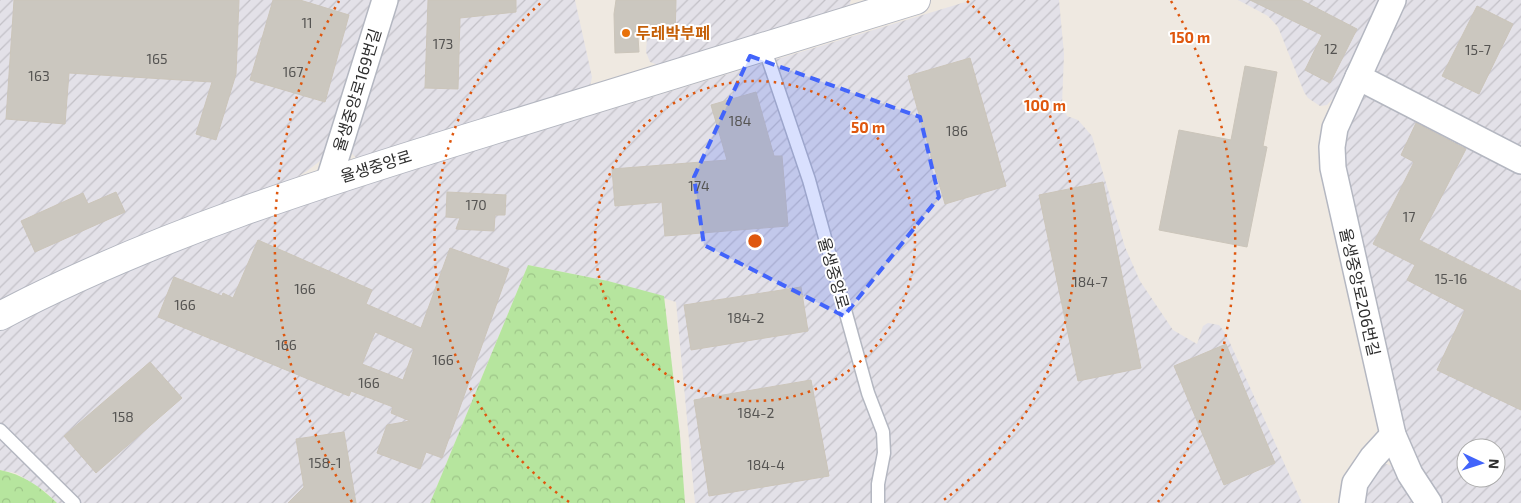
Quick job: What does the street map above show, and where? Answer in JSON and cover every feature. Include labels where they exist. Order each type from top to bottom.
[{"type":"street","name":"율생중앙로169번길","points":[[328,180],[385,0]]},
{"type":"street","name":"율생중앙로","points":[[0,316],[51,289],[110,263],[328,180],[916,0]]},
{"type":"street","name":"율생중앙로206번길","points":[[1393,0],[1335,128],[1333,168],[1393,435],[1410,474],[1429,503]]},
{"type":"street","points":[[1358,77],[1521,161]]},
{"type":"street","points":[[1352,503],[1355,483],[1372,458],[1393,435]]},
{"type":"lane","name":"율생중앙로","points":[[764,47],[809,180],[868,393],[883,432],[884,453],[878,484],[878,503]]},
{"type":"lane","points":[[0,430],[74,503]]},
{"type":"highlighted area","points":[[750,56],[920,117],[939,197],[844,316],[704,245],[694,177]]},
{"type":"shaded area","points":[[0,0],[376,0],[328,149],[320,161],[288,183],[0,304]]},
{"type":"shaded area","points":[[396,0],[575,0],[592,77],[589,91],[362,158],[356,158],[349,150]]},
{"type":"shaded area","points":[[650,0],[851,0],[849,7],[661,66],[650,62],[646,52]]},
{"type":"shaded area","points":[[972,0],[1059,0],[1064,54],[1062,104],[1067,116],[1078,120],[1092,136],[1125,247],[1140,281],[1173,330],[1197,344],[1203,326],[1208,323],[1219,325],[1226,334],[1302,503],[695,503],[676,302],[608,281],[528,265],[430,503],[57,503],[46,492],[16,473],[0,470],[0,329],[67,296],[150,260],[322,197]]},
{"type":"shaded area","points":[[1238,0],[1382,0],[1336,95],[1327,105],[1320,106],[1308,98],[1304,92],[1278,27],[1268,16]]},
{"type":"shaded area","points":[[1404,0],[1521,0],[1521,503],[1437,503],[1405,440],[1342,152],[1352,111]]},
{"type":"shaded area","points":[[1387,464],[1395,468],[1422,503],[1359,503],[1379,465]]},
{"type":"green space","points":[[528,265],[608,281],[664,296],[680,435],[685,503],[430,503]]},
{"type":"green space","points":[[0,470],[31,482],[57,503],[0,503]]},
{"type":"building","points":[[14,0],[239,0],[236,74],[216,140],[196,134],[212,82],[69,73],[65,124],[6,119]]},
{"type":"building","points":[[273,0],[300,0],[349,15],[325,102],[250,80]]},
{"type":"building","points":[[428,0],[516,0],[516,12],[460,18],[458,89],[425,88]]},
{"type":"building","points":[[616,0],[676,0],[675,39],[638,37],[639,52],[615,53],[614,14]]},
{"type":"building","points":[[1250,0],[1301,0],[1357,29],[1330,83],[1305,70],[1322,35]]},
{"type":"building","points":[[1477,6],[1513,24],[1479,94],[1442,76]]},
{"type":"building","points":[[970,58],[1006,186],[945,204],[908,76]]},
{"type":"building","points":[[1245,66],[1277,72],[1263,146],[1267,147],[1247,247],[1159,230],[1179,130],[1231,140]]},
{"type":"building","points":[[756,92],[774,156],[782,156],[788,226],[665,236],[662,202],[615,206],[612,169],[727,160],[711,105]]},
{"type":"building","points":[[1416,123],[1466,149],[1419,240],[1521,291],[1521,410],[1437,370],[1465,310],[1407,280],[1415,265],[1373,244],[1414,162],[1401,155]]},
{"type":"building","points":[[1103,182],[1141,368],[1078,381],[1039,195]]},
{"type":"building","points":[[116,192],[125,212],[35,252],[21,221],[83,193],[88,204]]},
{"type":"building","points":[[447,192],[506,195],[505,215],[495,215],[494,231],[456,229],[460,218],[446,217]]},
{"type":"building","points":[[258,240],[372,290],[366,304],[421,328],[450,248],[509,269],[442,458],[426,452],[420,469],[377,453],[387,425],[410,421],[391,413],[393,407],[351,391],[349,396],[158,317],[174,277],[222,296],[223,293],[233,298]],"holes":[[[375,332],[414,349],[403,380],[362,364]]]},
{"type":"building","points":[[801,287],[808,331],[691,350],[684,305]]},
{"type":"building","points":[[1226,344],[1275,463],[1224,485],[1174,366]]},
{"type":"building","points":[[150,362],[182,398],[96,473],[64,436]]},
{"type":"building","points":[[811,380],[829,476],[709,496],[694,400]]},
{"type":"building","points":[[344,432],[356,503],[288,503],[304,487],[296,439]]},
{"type":"place","name":"두레박부페","points":[[626,33]]}]
